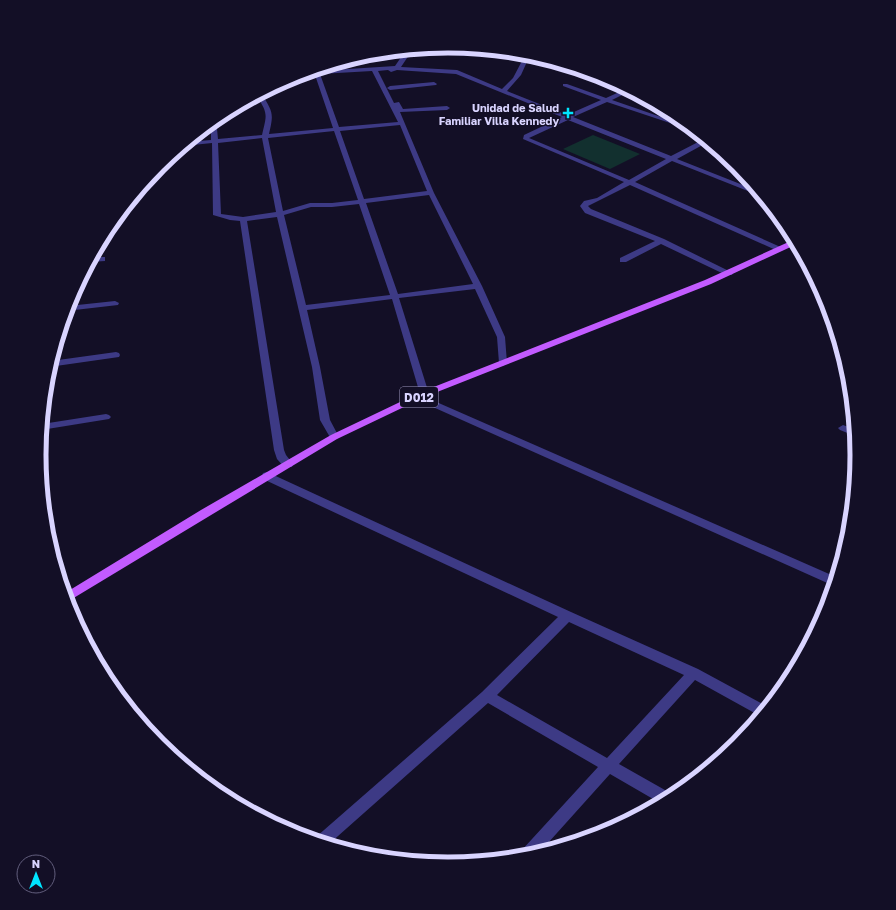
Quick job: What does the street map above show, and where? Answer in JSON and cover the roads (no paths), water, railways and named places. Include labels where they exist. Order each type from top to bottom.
[{"type":"main road","name":"D012","points":[[71,595],[267,476],[334,438],[421,396],[708,282],[790,245]]},
{"type":"street","points":[[406,55],[397,68],[382,73],[402,111],[447,108]]},
{"type":"street","points":[[503,91],[518,77],[525,61]]},
{"type":"street","points":[[374,68],[402,123],[431,193],[478,286],[501,337],[503,363]]},
{"type":"street","points":[[320,74],[374,68],[397,68],[463,74],[751,192]]},
{"type":"street","points":[[317,75],[363,201],[395,297],[421,396],[830,580]]},
{"type":"street","points":[[390,88],[434,84]]},
{"type":"street","points":[[565,84],[675,124]]},
{"type":"street","points":[[622,92],[526,138],[781,249]]},
{"type":"street","points":[[262,99],[270,116],[265,136],[281,214],[316,367],[323,411],[334,438]]},
{"type":"street","points":[[195,143],[402,123]]},
{"type":"street","points":[[215,128],[217,215],[243,219],[281,214],[310,205],[332,205],[431,193]]},
{"type":"street","points":[[701,143],[599,199],[587,203],[584,206],[588,211],[660,241],[729,273]]},
{"type":"street","points":[[595,214],[598,211],[599,199]]},
{"type":"street","points":[[243,219],[279,450],[281,456],[288,464]]},
{"type":"street","points":[[622,260],[660,241]]},
{"type":"street","points":[[97,259],[102,259]]},
{"type":"street","points":[[302,308],[478,286]]},
{"type":"street","points":[[74,308],[115,303]]},
{"type":"street","points":[[57,363],[116,355]]},
{"type":"street","points":[[47,426],[106,417]]},
{"type":"street","points":[[843,428],[849,431]]},
{"type":"street","points":[[267,476],[567,616],[694,673],[759,709]]},
{"type":"street","points":[[326,838],[487,696],[567,616]]},
{"type":"street","points":[[534,847],[694,673]]},
{"type":"street","points":[[487,696],[661,796]]},
{"type":"place","name":"Unidad de Salud Familiar Villa Kennedy","points":[[568,113]]}]
